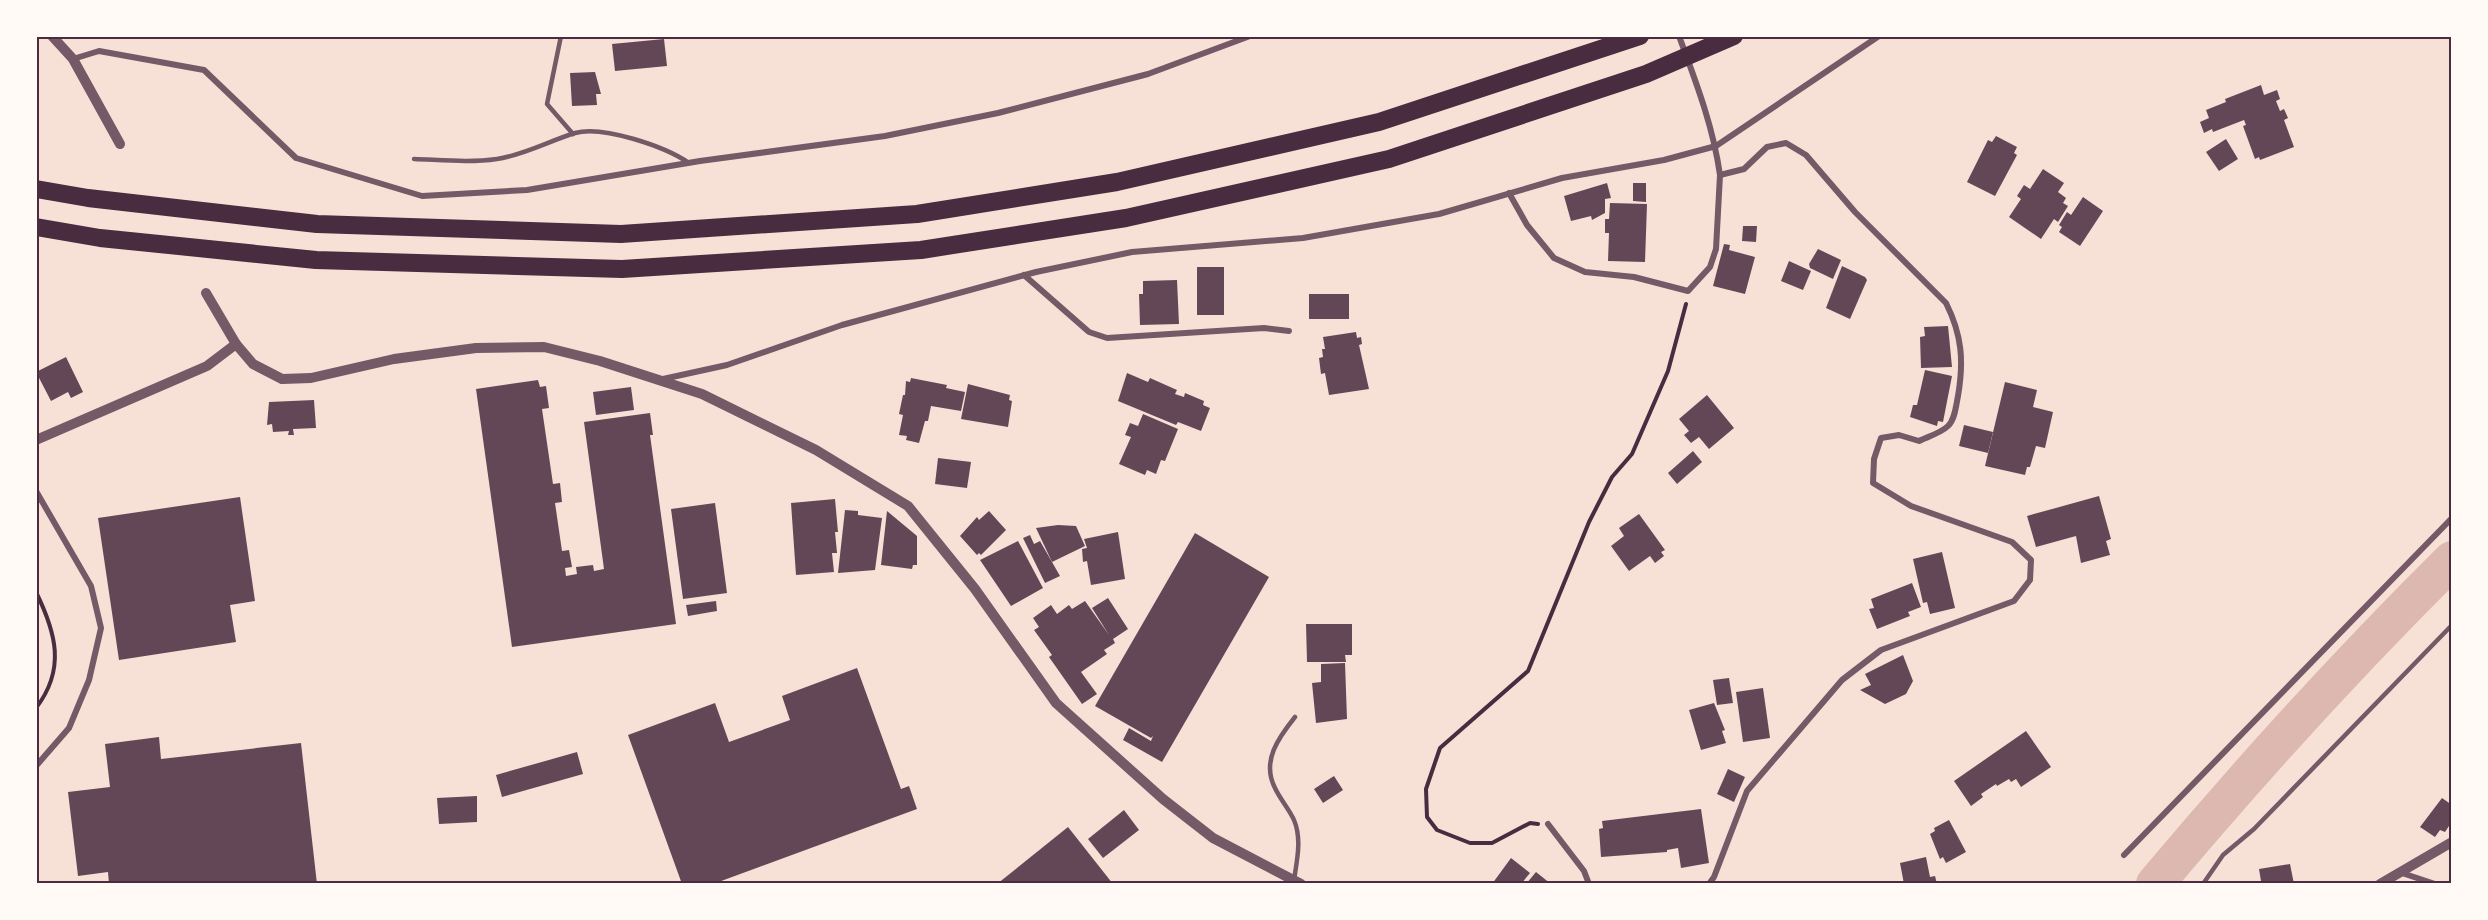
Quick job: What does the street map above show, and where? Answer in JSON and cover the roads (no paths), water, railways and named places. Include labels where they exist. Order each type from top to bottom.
[{"type":"highway","points":[[36,189],[88,198],[317,224],[609,234],[917,214],[1117,182],[1379,122],[1640,36]]},
{"type":"highway","points":[[36,227],[100,238],[316,260],[599,268],[921,250],[1126,218],[1389,159],[1646,74],[1734,36]]},
{"type":"street","points":[[52,36],[73,59],[120,144]]},
{"type":"street","points":[[73,59],[99,51],[204,70],[297,158],[422,196],[527,190],[689,163],[885,136],[998,113],[1148,74],[1250,36]]},
{"type":"street","points":[[1509,193],[1527,225],[1554,258],[1585,272],[1634,277],[1688,291],[1710,267],[1716,249],[1720,175],[1716,146],[1703,100],[1678,36]]},
{"type":"street","points":[[660,380],[727,365],[842,325],[1024,275],[1132,252],[1303,238],[1439,214],[1562,178],[1664,160],[1716,146],[1879,36]]},
{"type":"street","points":[[1709,884],[1714,877],[1747,791],[1842,680],[1881,650],[2014,601],[2030,580],[2031,560],[2012,542],[1911,506],[1873,483],[1874,459],[1881,438],[1899,435],[1919,441],[1948,426],[1955,411],[1963,366],[1961,341],[1946,303],[1855,212],[1806,155],[1786,143],[1767,147],[1744,169],[1720,175]]},
{"type":"street","points":[[1024,275],[1089,333],[1107,338],[1264,328],[1289,331]]},
{"type":"street","points":[[206,293],[236,344],[253,364],[282,379],[311,378],[394,359],[476,348],[544,347],[600,361],[702,394],[816,450],[908,507],[975,589],[1056,703],[1163,799],[1213,838],[1298,882]]},
{"type":"street","points":[[36,440],[207,366],[236,344]]},
{"type":"street","points":[[36,491],[91,586],[101,628],[89,680],[69,728],[36,766]]},
{"type":"street","points":[[2124,855],[2452,518]]},
{"type":"street","points":[[1548,824],[1584,871],[1589,884]]},
{"type":"street","points":[[2380,884],[2452,842]]},
{"type":"street","points":[[2398,872],[2435,884]]},
{"type":"lane","points":[[561,36],[547,104],[573,134]]},
{"type":"lane","points":[[414,159],[469,161],[498,159],[579,132],[626,136],[671,151],[689,163]]},
{"type":"lane","points":[[2203,884],[2223,855],[2254,829],[2452,625]]},
{"type":"lane","points":[[1295,717],[1276,742],[1271,758],[1273,786],[1294,821],[1299,846],[1298,882]]},
{"type":"waterway","points":[[2155,884],[2300,719],[2452,560]]}]
